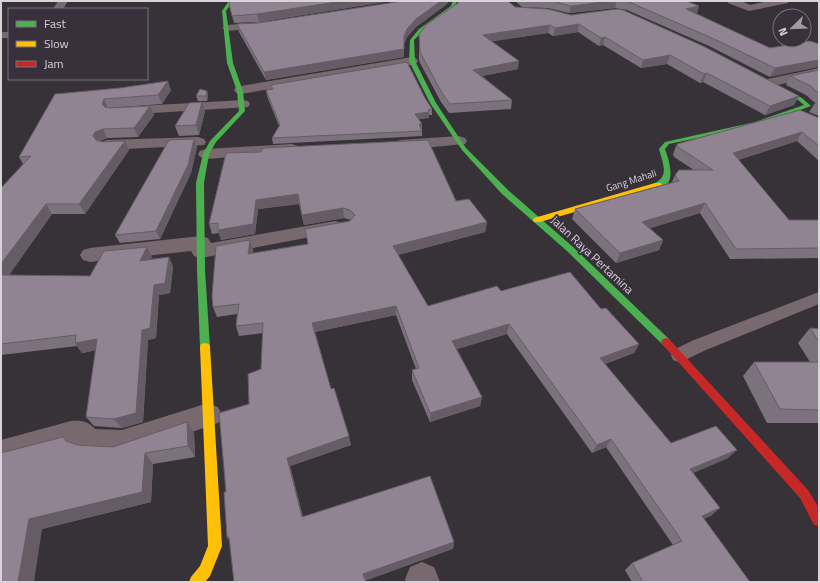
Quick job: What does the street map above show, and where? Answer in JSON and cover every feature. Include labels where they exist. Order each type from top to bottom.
[{"type":"street","points":[[196,582],[205,571],[215,546],[201,247],[200,184],[209,148],[242,111],[242,97],[230,63],[228,28],[224,11],[231,1]]},
{"type":"street","name":"Jalan Raya Pertamina","points":[[454,1],[453,7],[421,30],[412,40],[412,61],[433,103],[464,149],[505,192],[570,249],[679,355],[811,492],[819,520]]},
{"type":"street","points":[[732,1],[749,8],[784,1]]},
{"type":"street","points":[[228,28],[282,22]]},
{"type":"street","points":[[114,112],[242,97],[412,61]]},
{"type":"street","points":[[765,82],[819,72]]},
{"type":"street","name":"Gang Mahali","points":[[537,220],[661,184],[669,173],[662,149],[667,143],[741,127],[794,112],[808,106],[808,104],[765,82]]},
{"type":"street","points":[[794,112],[813,120]]},
{"type":"street","points":[[388,146],[459,141]]},
{"type":"street","points":[[107,145],[209,148],[304,148]]},
{"type":"street","points":[[90,255],[201,247],[344,225]]},
{"type":"street","points":[[1,453],[71,434],[81,433],[87,441],[122,443],[208,415]]},
{"type":"lane","points":[[679,355],[700,345],[819,298]]},
{"type":"building","points":[[231,1],[343,1],[257,14],[232,16],[229,4]]},
{"type":"building","points":[[403,1],[441,1],[416,19],[407,29],[404,36],[404,49],[264,72],[237,24],[258,23]]},
{"type":"building","points":[[459,1],[508,1],[515,7],[548,9],[571,15],[617,9],[623,10],[703,46],[799,96],[770,106],[707,73],[704,74],[670,55],[643,60],[605,37],[601,38],[579,24],[555,28],[550,25],[483,35],[519,61],[473,70],[512,100],[450,104],[442,93],[420,52],[419,34],[426,25]]},
{"type":"building","points":[[552,1],[610,1],[571,6]]},
{"type":"building","points":[[622,1],[686,1],[699,6],[686,9],[770,48],[812,48],[812,42],[819,44],[819,60],[775,68],[712,38],[629,2]]},
{"type":"building","points":[[407,62],[432,109],[428,110],[429,112],[415,114],[422,124],[419,124],[422,131],[272,138],[280,125],[266,90],[273,89],[271,85]]},
{"type":"building","points":[[819,70],[819,94],[811,86],[790,76]]},
{"type":"building","points":[[168,81],[158,95],[104,99],[102,104],[105,107],[110,108],[150,106],[134,128],[103,129],[95,132],[93,136],[96,140],[102,142],[125,141],[79,204],[46,204],[1,264],[1,188],[31,156],[19,157],[55,94],[120,88]]},
{"type":"building","points":[[200,89],[207,91],[206,96],[196,96]]},
{"type":"building","points":[[202,102],[196,125],[175,126],[189,103]]},
{"type":"building","points":[[800,110],[819,118],[819,146],[802,132],[733,153],[789,220],[819,220],[819,248],[736,249],[705,203],[642,222],[663,240],[620,253],[575,209],[679,181],[675,175],[679,170],[713,170],[678,147],[677,144]]},
{"type":"building","points":[[194,139],[188,165],[156,231],[115,235],[169,140]]},
{"type":"building","points":[[428,140],[456,201],[469,199],[487,222],[393,246],[428,306],[497,286],[501,291],[570,272],[601,309],[606,308],[639,344],[600,358],[671,443],[716,426],[737,450],[690,469],[720,508],[702,516],[750,582],[643,582],[632,563],[682,541],[611,439],[597,445],[509,324],[452,341],[482,397],[430,413],[412,370],[419,368],[396,306],[312,323],[331,389],[334,388],[349,436],[287,458],[302,517],[430,476],[454,542],[363,574],[366,582],[234,582],[229,537],[227,537],[224,492],[226,492],[219,413],[249,404],[248,374],[261,369],[263,323],[236,326],[239,304],[213,307],[212,296],[216,246],[250,240],[248,254],[308,244],[305,229],[350,221],[355,215],[350,210],[343,208],[302,215],[298,194],[256,200],[253,224],[218,230],[218,223],[209,224],[226,153],[261,152],[263,148]]},
{"type":"building","points":[[147,247],[140,261],[169,257],[165,283],[154,285],[150,328],[142,330],[136,413],[114,419],[86,417],[97,339],[75,343],[76,335],[1,344],[1,275],[90,276],[104,251]]},
{"type":"building","points":[[810,328],[819,329],[819,342]]},
{"type":"building","points":[[754,362],[819,362],[819,410],[780,409]]},
{"type":"building","points":[[187,422],[188,446],[145,453],[142,492],[29,519],[18,582],[1,582],[1,453],[63,437],[66,441],[77,445],[113,447]]},
{"type":"traffic: fast","points":[[205,347],[201,270],[200,183],[206,154],[213,141],[242,111],[240,91],[230,63],[224,11],[231,1]]},
{"type":"traffic: fast","points":[[455,1],[453,7],[421,30],[412,40],[412,61],[433,103],[464,149],[505,192],[570,249],[666,342]]},
{"type":"traffic: fast","points":[[658,185],[666,179],[668,174],[667,164],[662,149],[667,143],[757,124],[808,106],[800,99],[772,85]]},
{"type":"traffic: slow","points":[[537,220],[658,185]]},
{"type":"traffic: slow","points":[[196,582],[205,571],[215,546],[205,347]]},
{"type":"traffic: jam","points":[[666,342],[804,494],[819,520]]}]
